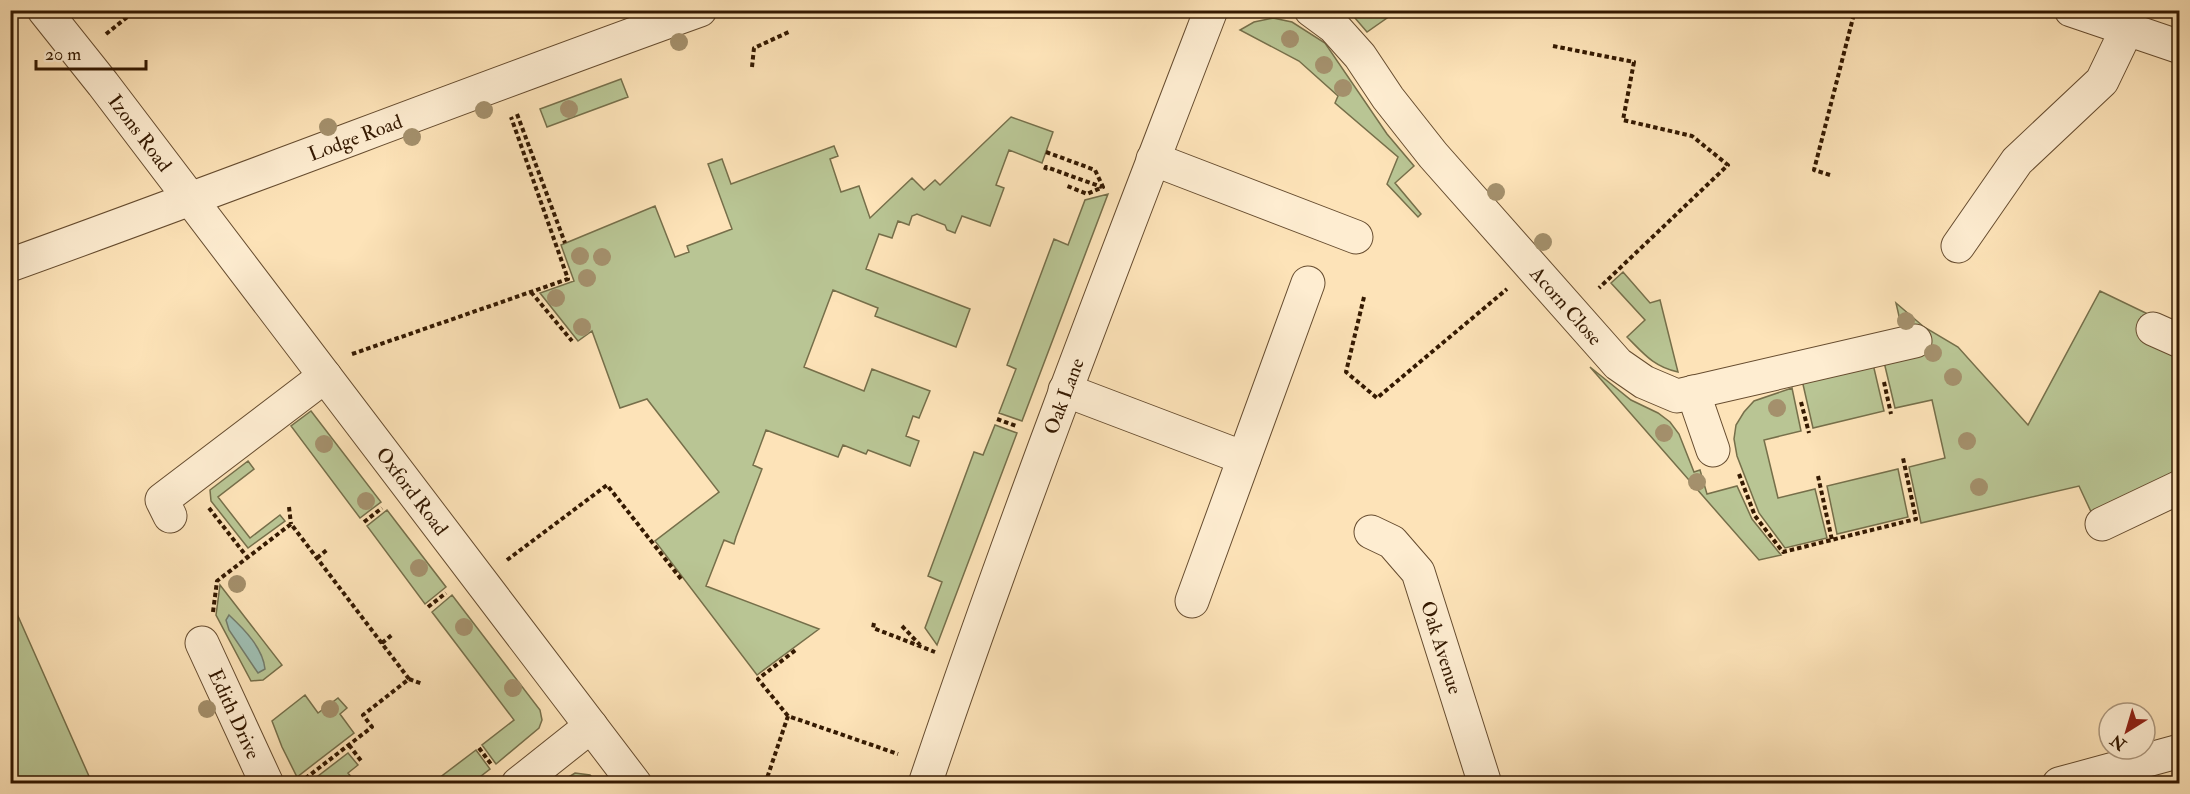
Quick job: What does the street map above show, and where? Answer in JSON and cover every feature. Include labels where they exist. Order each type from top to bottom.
[{"type":"street","name":"Izons Road","points":[[44,10],[190,200]]},
{"type":"street","name":"Lodge Road","points":[[10,265],[700,10]]},
{"type":"street","name":"Oak Lane","points":[[925,783],[973,640],[1065,390],[1212,10]]},
{"type":"street","name":"Acorn Close","points":[[1311,10],[1334,27],[1360,56],[1388,98],[1433,155],[1618,364],[1644,382],[1677,396],[1916,341]]},
{"type":"street","points":[[2071,10],[2180,47]]},
{"type":"street","points":[[1958,246],[2017,162],[2102,81],[2127,29]]},
{"type":"street","points":[[1153,159],[1356,237]]},
{"type":"street","name":"Oxford Road","points":[[190,200],[336,366],[591,726],[635,783]]},
{"type":"street","points":[[1192,601],[1308,283]]},
{"type":"street","points":[[170,516],[162,500],[336,366]]},
{"type":"street","points":[[1065,390],[1244,458]]},
{"type":"street","points":[[1693,392],[1713,450]]},
{"type":"street","points":[[2102,524],[2180,487]]},
{"type":"street","name":"Oak Avenue","points":[[1371,532],[1392,542],[1418,572],[1485,783]]},
{"type":"street","name":"Edith Drive","points":[[208,630],[267,783]]},
{"type":"street","points":[[507,777],[591,726]]},
{"type":"street","points":[[2059,783],[2180,751]]},
{"type":"path","points":[[100,39],[136,10]]},
{"type":"path","points":[[1830,175],[1814,170],[1855,10]]},
{"type":"path","points":[[752,67],[754,48],[791,31]]},
{"type":"path","points":[[1553,46],[1634,62],[1623,120],[1692,136],[1728,165],[1596,291]]},
{"type":"path","points":[[514,108],[565,243]]},
{"type":"path","points":[[336,366],[568,279],[509,110]]},
{"type":"path","points":[[1046,152],[1095,170],[1103,187]]},
{"type":"path","points":[[1045,170],[1046,166],[1109,189]]},
{"type":"path","points":[[1065,185],[1088,194],[1103,187]]},
{"type":"path","points":[[1364,297],[1346,372],[1377,398],[1513,284]]},
{"type":"path","points":[[531,292],[572,341]]},
{"type":"path","points":[[997,419],[1019,428]]},
{"type":"path","points":[[1746,491],[1755,516],[1783,552],[1916,519],[1903,458]]},
{"type":"path","points":[[1818,476],[1832,540]]},
{"type":"path","points":[[499,566],[607,484],[681,579]]},
{"type":"path","points":[[364,522],[390,501]]},
{"type":"path","points":[[290,507],[291,524],[409,679],[423,684]]},
{"type":"path","points":[[208,630],[217,580],[291,524]]},
{"type":"path","points":[[317,558],[328,549]]},
{"type":"path","points":[[428,607],[455,586]]},
{"type":"path","points":[[874,623],[873,628],[940,654]]},
{"type":"path","points":[[902,626],[921,646]]},
{"type":"path","points":[[382,643],[393,634]]},
{"type":"path","points":[[798,649],[758,679],[788,716],[903,756]]},
{"type":"path","points":[[299,783],[372,727],[363,715],[409,679]]},
{"type":"path","points":[[765,783],[788,716]]},
{"type":"path","points":[[349,745],[362,762]]},
{"type":"path","points":[[479,748],[507,777]]},
{"type":"green space","points":[[1349,11],[1397,11],[1367,32]]},
{"type":"green space","points":[[1273,18],[1292,22],[1325,43],[1387,134],[1414,166],[1395,183],[1421,214],[1418,217],[1387,184],[1398,157],[1335,103],[1338,96],[1299,61],[1240,30],[1254,22]]},
{"type":"green space","points":[[621,79],[628,97],[547,127],[540,109]]},
{"type":"green space","points":[[1011,117],[1053,132],[1042,163],[1009,150],[996,185],[1004,188],[990,226],[962,216],[955,233],[947,230],[945,225],[917,214],[912,216],[909,225],[898,221],[892,238],[879,234],[866,269],[970,309],[956,347],[875,316],[878,308],[833,290],[804,367],[864,391],[872,369],[930,391],[919,418],[913,416],[906,436],[919,441],[910,466],[868,450],[866,454],[843,445],[838,457],[766,430],[753,465],[762,469],[734,544],[724,540],[706,586],[819,629],[757,675],[655,541],[719,492],[647,399],[620,408],[592,331],[578,341],[540,293],[574,281],[561,245],[655,206],[675,257],[689,252],[687,246],[732,229],[708,164],[722,159],[731,184],[834,146],[838,156],[830,159],[841,192],[859,186],[870,218],[912,178],[924,190],[935,180],[940,185]]},
{"type":"green space","points":[[1108,194],[1022,421],[999,413],[1016,369],[1007,365],[1054,239],[1068,245],[1085,200]]},
{"type":"green space","points":[[1623,272],[1650,303],[1660,300],[1678,372],[1656,363],[1627,337],[1645,320],[1611,283]]},
{"type":"green space","points":[[2100,291],[2179,329],[2179,472],[2093,516],[2079,486],[1921,523],[1909,467],[1945,458],[1932,400],[1895,408],[1884,362],[1902,329],[1896,303],[1924,327],[1958,347],[2028,425]]},
{"type":"green space","points":[[1873,364],[1884,411],[1813,428],[1802,380]]},
{"type":"green space","points":[[1590,367],[1631,400],[1658,413],[1670,422],[1679,434],[1694,472],[1700,470],[1707,494],[1737,486],[1752,519],[1781,555],[1759,560]]},
{"type":"green space","points":[[1792,388],[1801,431],[1764,440],[1778,498],[1815,489],[1827,538],[1785,548],[1759,513],[1737,456],[1734,439],[1736,425],[1754,401]]},
{"type":"green space","points":[[311,411],[381,502],[360,518],[291,426]]},
{"type":"green space","points":[[995,425],[1017,433],[937,645],[925,628],[942,582],[928,576],[974,452],[983,455]]},
{"type":"green space","points":[[248,461],[254,469],[218,497],[250,538],[280,515],[285,521],[248,548],[211,501],[210,490]]},
{"type":"green space","points":[[1898,469],[1908,517],[1837,534],[1827,486]]},
{"type":"green space","points":[[387,510],[446,587],[425,604],[367,526]]},
{"type":"green space","points":[[220,585],[282,665],[263,680],[251,681],[216,615]]},
{"type":"green space","points":[[452,595],[540,710],[542,720],[539,728],[496,764],[482,745],[514,720],[432,612]]},
{"type":"green space","points":[[10,598],[92,783],[11,783]]},
{"type":"green space","points":[[305,695],[318,713],[338,698],[347,708],[340,714],[354,733],[297,777],[272,721]]},
{"type":"green space","points":[[476,750],[490,769],[472,783],[423,783],[431,777],[435,781]]},
{"type":"green space","points":[[348,753],[358,765],[348,773],[356,783],[309,783]]},
{"type":"green space","points":[[575,773],[590,775],[597,783],[559,783]]},
{"type":"shaded area","points":[[229,615],[257,646],[265,669],[258,673],[229,630],[226,620]]}]
